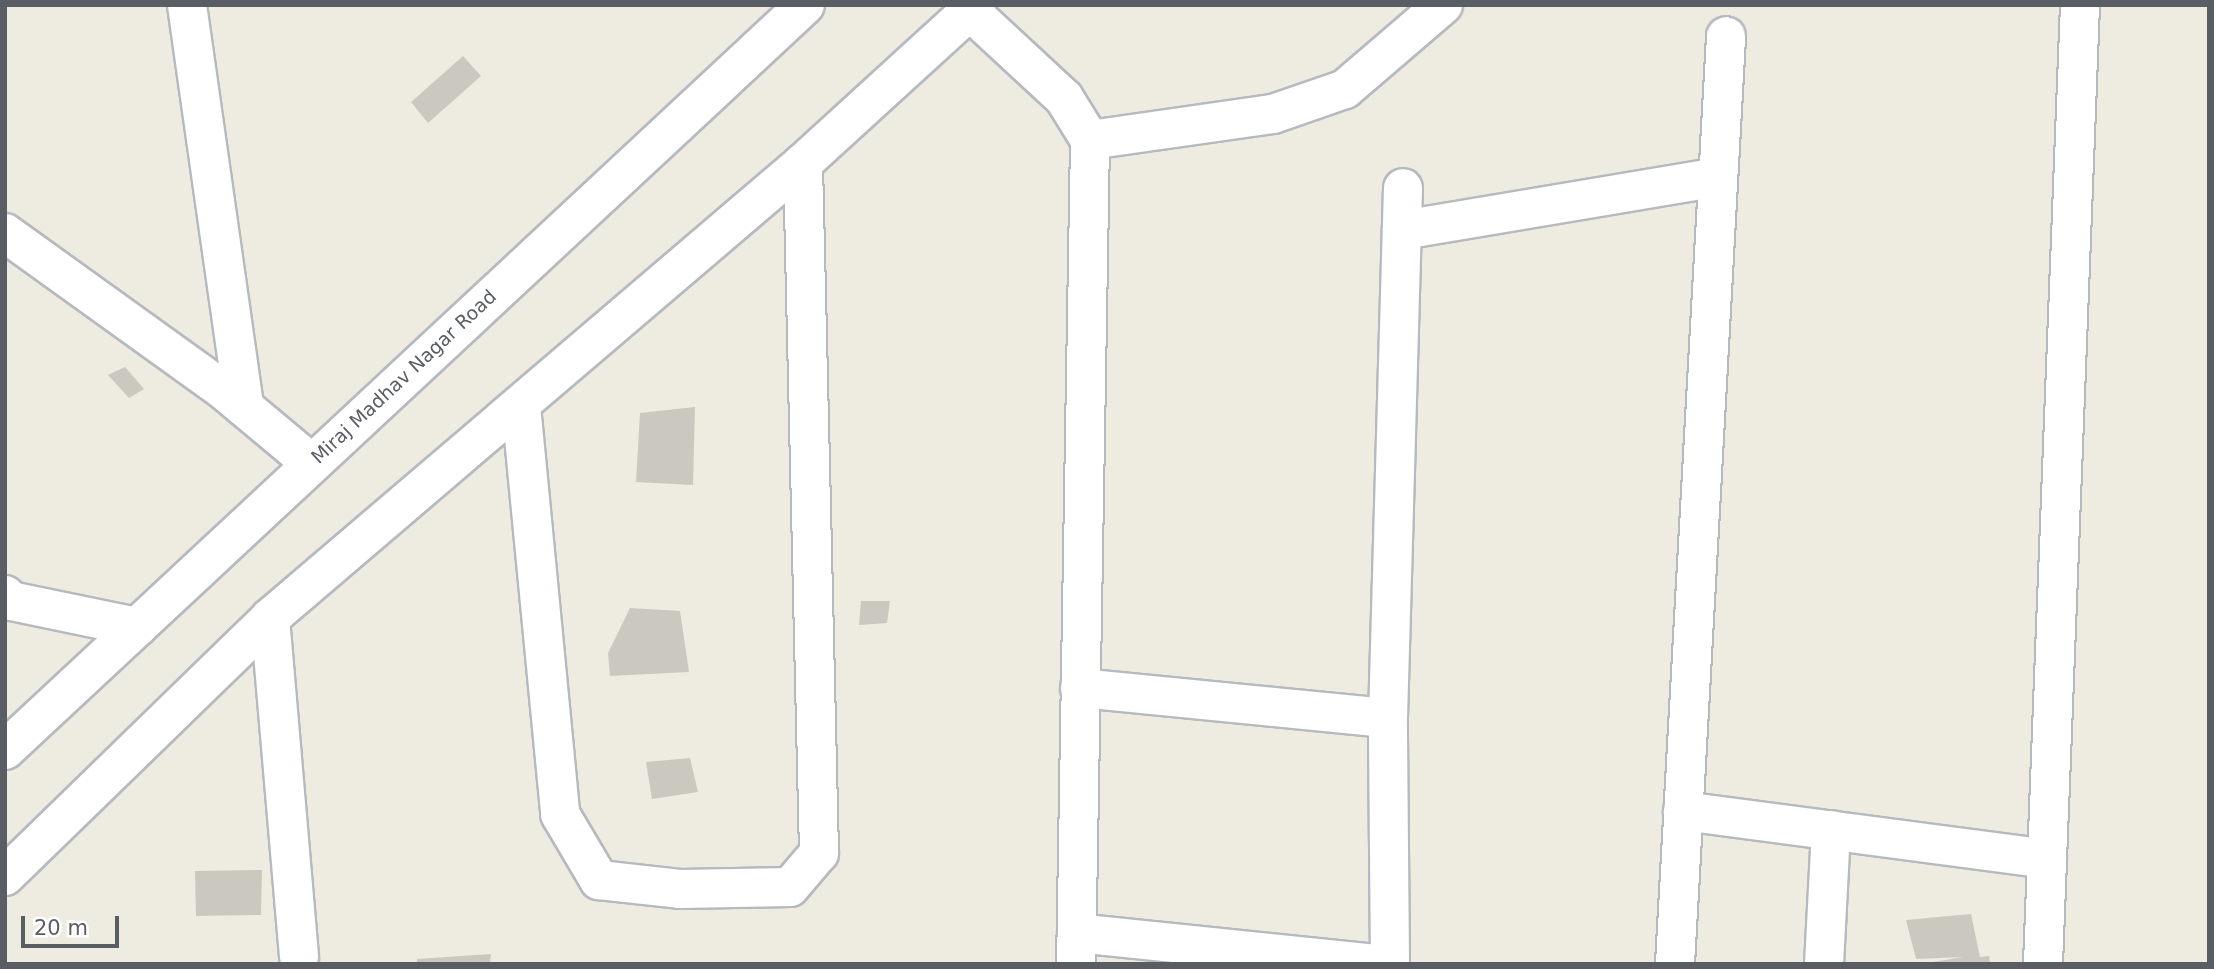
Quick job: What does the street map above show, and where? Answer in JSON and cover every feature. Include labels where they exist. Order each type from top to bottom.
[{"type":"street","points":[[187,5],[244,407]]},
{"type":"street","name":"Miraj Madhav Nagar Road","points":[[5,750],[805,5]]},
{"type":"street","points":[[1090,140],[1273,114],[1345,89],[1443,5]]},
{"type":"street","points":[[2043,964],[2080,5]]},
{"type":"street","points":[[5,876],[270,618],[803,163],[973,8],[1064,98],[1090,140],[1077,948],[1376,964]]},
{"type":"street","points":[[1675,964],[1726,36]]},
{"type":"street","points":[[521,406],[560,814],[599,880],[680,889],[790,887],[819,853],[803,163]]},
{"type":"street","points":[[1402,230],[1718,177]]},
{"type":"street","points":[[1390,964],[1388,718],[1403,188]]},
{"type":"street","points":[[5,233],[244,407],[311,463]]},
{"type":"street","points":[[5,595],[11,601],[136,626]]},
{"type":"street","points":[[270,618],[299,957]]},
{"type":"street","points":[[1080,688],[1388,718]]},
{"type":"street","points":[[1683,811],[2047,859]]},
{"type":"street","points":[[1824,964],[1831,831]]},
{"type":"building","points":[[463,56],[481,76],[428,123],[411,102]]},
{"type":"building","points":[[125,367],[144,389],[129,398],[108,375]]},
{"type":"building","points":[[695,407],[693,485],[636,482],[640,413]]},
{"type":"building","points":[[861,601],[890,601],[887,623],[859,625]]},
{"type":"building","points":[[630,608],[680,611],[689,672],[610,676],[608,653]]},
{"type":"building","points":[[690,758],[698,792],[652,799],[646,762]]},
{"type":"building","points":[[262,870],[261,915],[196,916],[195,871]]},
{"type":"building","points":[[1971,914],[1980,957],[1989,956],[1990,964],[1921,964],[1963,957],[1916,959],[1906,920]]},
{"type":"building","points":[[491,954],[490,964],[417,964],[417,959]]}]
